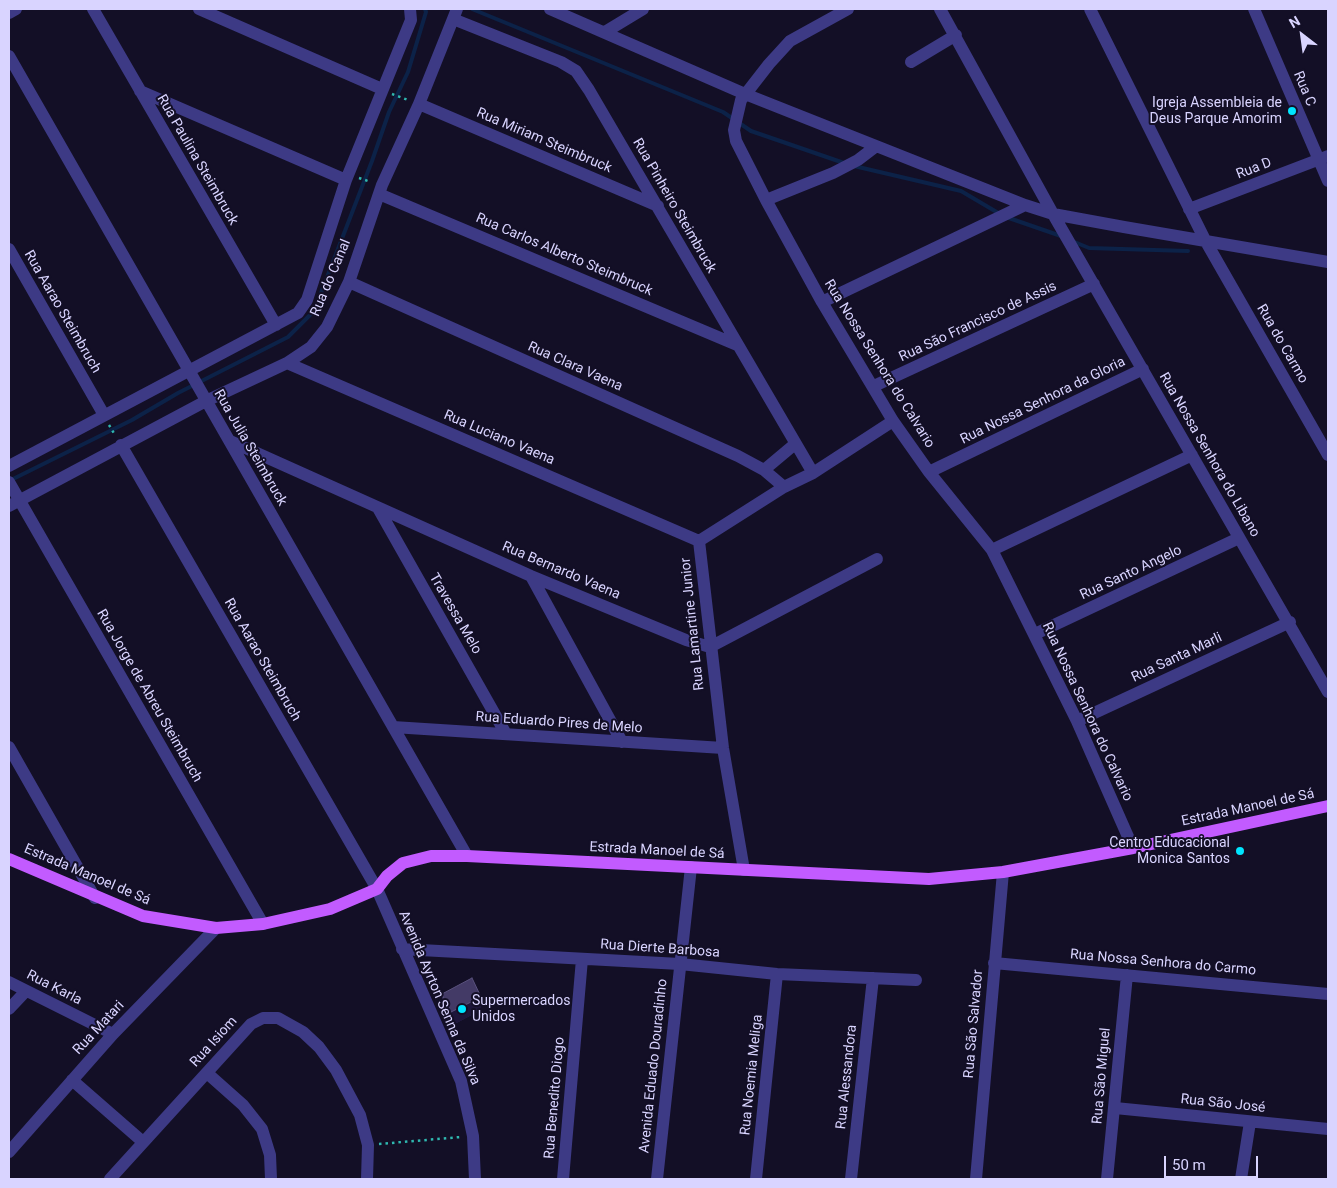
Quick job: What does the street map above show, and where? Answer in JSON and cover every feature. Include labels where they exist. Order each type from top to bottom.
[{"type":"main road","name":"Estrada Manoel de Sá","points":[[9,859],[95,898],[143,916],[216,928],[262,924],[330,909],[377,889],[387,876],[403,863],[430,856],[467,856],[929,879],[1003,872],[1133,848],[1328,806]]},
{"type":"street","points":[[9,13],[16,9]]},
{"type":"street","name":"Rua Paulina Steimbruck","points":[[93,9],[276,325]]},
{"type":"street","points":[[198,9],[385,90]]},
{"type":"street","points":[[550,9],[605,32],[743,97],[1025,205],[1053,214],[1207,244],[1328,262]]},
{"type":"street","points":[[605,32],[643,9]]},
{"type":"street","points":[[743,97],[790,41],[848,9]]},
{"type":"street","name":"Rua Nossa Senhora do Libano","points":[[940,9],[1053,214],[1239,538],[1290,622],[1328,692]]},
{"type":"street","name":"Rua do Carmo","points":[[1090,9],[1207,244],[1328,455]]},
{"type":"street","name":"Rua C","points":[[1254,9],[1323,158],[1328,181]]},
{"type":"street","name":"Rua do Canal","points":[[15,501],[119,442],[204,399],[287,363],[311,347],[328,327],[349,282],[378,189],[414,102],[455,13]]},
{"type":"street","name":"Rua Pinheiro Steimbruck","points":[[455,13],[561,62],[576,71],[658,206],[813,473]]},
{"type":"street","name":"Rua do Canal","points":[[9,466],[189,373],[298,313],[307,300],[349,178],[385,90],[410,14]]},
{"type":"street","points":[[911,62],[956,35]]},
{"type":"street","name":"Rua Julia Steimbruck","points":[[9,56],[467,856]]},
{"type":"street","points":[[140,90],[349,178]]},
{"type":"street","name":"Rua Nossa Senhora do Calvario","points":[[743,97],[734,130],[736,141],[766,200],[822,302],[874,386],[893,421],[929,472],[992,550],[1035,634],[1133,848]]},
{"type":"street","name":"Rua Miriam Steimbruck","points":[[414,102],[658,206]]},
{"type":"street","points":[[766,200],[833,173],[858,160],[875,147]]},
{"type":"street","name":"Rua D","points":[[1189,209],[1323,158]]},
{"type":"street","name":"Rua Carlos Alberto Steimbruck","points":[[378,189],[737,345]]},
{"type":"street","points":[[822,302],[979,229],[1025,205]]},
{"type":"street","name":"Rua Aarao Steimbruch","points":[[9,249],[105,416]]},
{"type":"street","name":"Rua Clara Vaena","points":[[349,282],[738,456],[764,470],[784,487]]},
{"type":"street","name":"Rua São Francisco de Assis","points":[[874,386],[1094,284]]},
{"type":"street","name":"Rua Luciano Vaena","points":[[287,363],[699,541]]},
{"type":"street","name":"Rua Nossa Senhora da Gloria","points":[[929,472],[1143,369]]},
{"type":"street","name":"Rua Lamartine Junior","points":[[744,870],[723,748],[699,541],[784,487],[813,473],[893,421]]},
{"type":"street","name":"Rua Bernardo Vaena","points":[[230,441],[532,576],[686,640],[710,647]]},
{"type":"street","name":"Rua Aarao Steimbruch","points":[[119,442],[377,889]]},
{"type":"street","points":[[764,470],[795,444]]},
{"type":"street","points":[[992,550],[1192,455]]},
{"type":"street","name":"Rua Jorge de Abreu Steimbruch","points":[[9,482],[15,501],[262,924]]},
{"type":"street","name":"Travessa Melo","points":[[378,508],[506,734]]},
{"type":"street","name":"Rua Santo Angelo","points":[[1035,634],[1239,538]]},
{"type":"street","points":[[710,647],[877,559]]},
{"type":"street","points":[[532,576],[622,742]]},
{"type":"street","name":"Rua Santa Marli","points":[[1076,721],[1290,622]]},
{"type":"street","name":"Rua Eduardo Pires de Melo","points":[[393,727],[723,748]]},
{"type":"street","points":[[9,747],[95,898]]},
{"type":"street","name":"Avenida Eduado Douradinho","points":[[657,1179],[691,867]]},
{"type":"street","name":"Rua São Salvador","points":[[976,1179],[1003,872]]},
{"type":"street","name":"Avenida Ayrton Senna da Silva","points":[[377,889],[461,1081],[473,1136],[475,1179]]},
{"type":"street","name":"Rua Matari","points":[[9,1152],[113,1034],[216,928]]},
{"type":"street","name":"Rua Dierte Barbosa","points":[[402,949],[680,964],[777,974],[916,980]]},
{"type":"street","name":"Rua Benedito Diogo","points":[[563,1179],[582,959]]},
{"type":"street","name":"Rua Nossa Senhora do Carmo","points":[[994,963],[1328,994]]},
{"type":"street","name":"Rua Noemia Meliga","points":[[756,1179],[777,974]]},
{"type":"street","name":"Rua São Miguel","points":[[1107,1179],[1127,975]]},
{"type":"street","name":"Rua Alessandora","points":[[851,1179],[873,978]]},
{"type":"street","name":"Rua Karla","points":[[9,982],[113,1034]]},
{"type":"street","points":[[9,1009],[26,991]]},
{"type":"street","name":"Rua Isiom","points":[[110,1179],[251,1024],[263,1018],[278,1018],[303,1032],[319,1047],[336,1070],[360,1115],[368,1145],[367,1179]]},
{"type":"street","points":[[207,1074],[243,1105],[262,1129],[270,1155],[271,1179]]},
{"type":"street","points":[[72,1080],[143,1142]]},
{"type":"street","name":"Rua São José","points":[[1115,1108],[1328,1129]]},
{"type":"street","points":[[1242,1179],[1250,1122]]},
{"type":"path","points":[[385,90],[414,102]]},
{"type":"path","points":[[349,178],[378,189]]},
{"type":"path","points":[[105,416],[119,442]]},
{"type":"path","points":[[368,1145],[473,1136]]},
{"type":"building","points":[[472,978],[481,997],[449,1013],[442,994]]},
{"type":"waterway","points":[[11,480],[132,420],[178,393],[288,337],[314,311],[389,112],[408,72],[426,12],[425,9]]},
{"type":"waterway","points":[[472,9],[723,112],[751,131],[844,163]]},
{"type":"waterway","points":[[854,166],[961,191],[1000,214]]},
{"type":"waterway","points":[[1006,217],[1061,236]]},
{"type":"waterway","points":[[1072,241],[1089,248],[1188,251]]},
{"type":"place","name":"Igreja Assembleia de Deus Parque Amorim","points":[[1292,111]]},
{"type":"place","name":"Centro Educacional Monica Santos","points":[[1240,851]]},
{"type":"place","name":"Supermercados Unidos","points":[[462,1009]]}]
